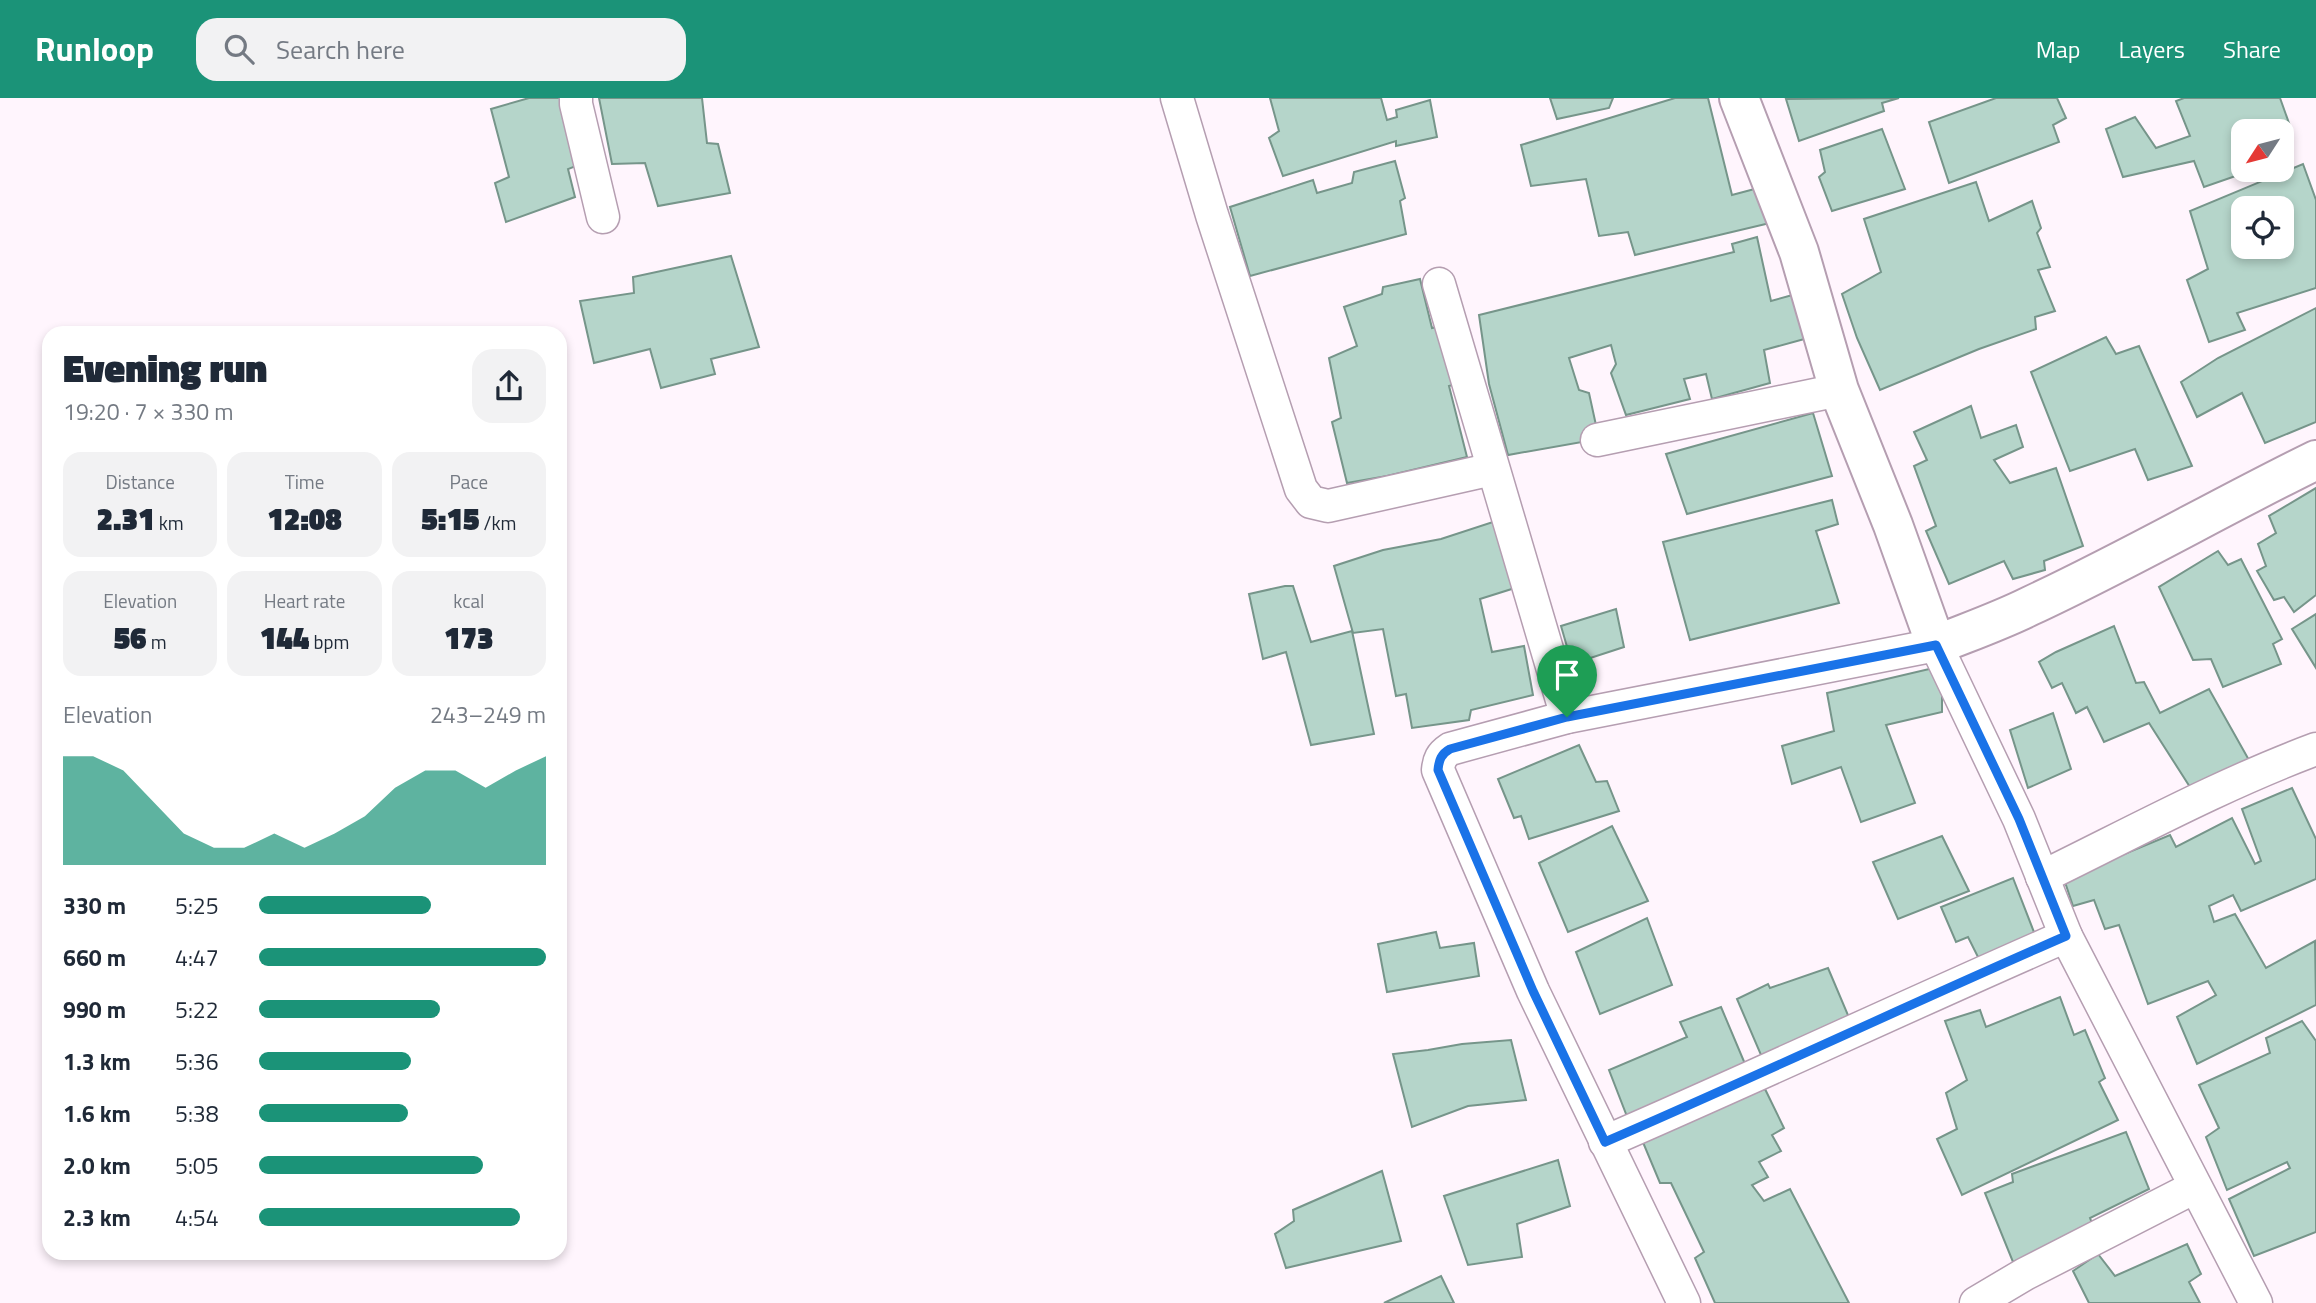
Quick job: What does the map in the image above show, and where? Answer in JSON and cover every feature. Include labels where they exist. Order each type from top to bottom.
[{"type":"street","points":[[576,98],[603,217]]},
{"type":"street","points":[[1177,98],[1301,489],[1311,502],[1328,506],[1493,469]]},
{"type":"street","points":[[1739,98],[1799,252],[1839,390],[1893,525],[1936,645],[2008,794],[2066,936],[2256,1303]]},
{"type":"street","points":[[1439,284],[1567,717]]},
{"type":"street","points":[[1597,440],[1839,390]]},
{"type":"street","points":[[1684,1303],[1533,991],[1438,770],[1439,760],[1444,753],[1450,749],[1567,717],[1936,645],[2028,608],[2316,460]]},
{"type":"street","points":[[2042,877],[2288,759],[2316,749]]},
{"type":"street","points":[[1605,1142],[1801,1057],[1919,1000],[2066,936]]},
{"type":"street","points":[[1976,1303],[2025,1274],[2195,1186]]},
{"type":"building","points":[[529,98],[569,98],[589,161],[568,169],[575,197],[506,222],[495,183],[509,177],[491,109]]},
{"type":"building","points":[[599,98],[702,98],[707,143],[718,144],[730,193],[658,206],[645,163],[612,164]]},
{"type":"building","points":[[1270,98],[1381,98],[1387,120],[1397,117],[1396,110],[1430,100],[1437,137],[1396,146],[1396,141],[1283,176],[1269,138],[1279,131]]},
{"type":"building","points":[[1550,98],[1613,98],[1609,108],[1557,119]]},
{"type":"building","points":[[1675,98],[1708,98],[1732,195],[1762,187],[1770,223],[1635,255],[1628,232],[1599,236],[1586,179],[1531,186],[1521,145]]},
{"type":"building","points":[[1899,98],[1882,103],[1884,111],[1799,141],[1786,99]]},
{"type":"building","points":[[1996,98],[2057,98],[2066,118],[2053,125],[2059,142],[1949,183],[1929,122]]},
{"type":"building","points":[[2184,98],[2280,98],[2288,119],[2231,119],[2231,178],[2204,187],[2194,161],[2123,177],[2106,129],[2135,117],[2156,148],[2190,136],[2176,101]]},
{"type":"building","points":[[1882,129],[1905,189],[1832,211],[1819,177],[1825,172],[1820,150]]},
{"type":"building","points":[[1395,161],[1405,198],[1400,201],[1406,234],[1250,276],[1230,207],[1313,180],[1317,193],[1352,183],[1354,172]]},
{"type":"building","points":[[2303,164],[2316,200],[2316,288],[2237,313],[2245,330],[2209,342],[2187,280],[2208,269],[2190,211],[2260,182],[2294,182],[2294,168]]},
{"type":"building","points":[[1976,182],[1989,221],[2032,201],[2041,228],[2037,233],[2050,267],[2038,270],[2055,311],[2035,317],[2036,329],[1979,349],[1880,390],[1857,338],[1842,294],[1881,272],[1864,219]]},
{"type":"building","points":[[1757,237],[1771,301],[1796,294],[1808,338],[1764,350],[1770,383],[1712,399],[1706,374],[1684,379],[1690,399],[1626,415],[1611,373],[1616,364],[1611,345],[1569,358],[1579,390],[1589,393],[1599,439],[1508,455],[1489,384],[1479,315],[1734,252],[1732,244]]},
{"type":"building","points":[[731,256],[759,347],[711,359],[715,374],[661,388],[650,349],[594,363],[580,301],[634,293],[633,277]]},
{"type":"building","points":[[1420,279],[1432,328],[1443,326],[1457,384],[1449,386],[1467,457],[1347,483],[1332,422],[1341,418],[1329,358],[1357,346],[1344,307],[1382,294],[1383,287]]},
{"type":"building","points":[[2316,308],[2316,422],[2265,443],[2242,393],[2197,417],[2181,382],[2218,358]]},
{"type":"building","points":[[2106,337],[2116,354],[2139,346],[2192,466],[2148,480],[2135,449],[2070,471],[2031,372]]},
{"type":"building","points":[[1971,406],[1981,438],[2016,425],[2023,447],[1994,460],[2010,483],[2056,468],[2083,546],[2044,561],[2045,570],[2013,579],[2004,561],[1949,584],[1926,531],[1936,526],[1914,466],[1927,460],[1914,432]]},
{"type":"building","points":[[1813,413],[1832,476],[1687,514],[1666,454]]},
{"type":"building","points":[[2316,488],[2316,595],[2294,612],[2284,597],[2274,600],[2257,571],[2266,566],[2258,544],[2276,533],[2269,516]]},
{"type":"building","points":[[1832,500],[1838,524],[1816,531],[1839,603],[1690,640],[1663,542]]},
{"type":"building","points":[[1499,520],[1518,587],[1480,599],[1492,652],[1524,646],[1533,695],[1471,710],[1469,720],[1412,728],[1406,694],[1396,696],[1383,629],[1353,633],[1334,566],[1383,550],[1441,539]]},
{"type":"building","points":[[2218,551],[2228,565],[2241,559],[2282,639],[2273,644],[2281,664],[2223,687],[2211,659],[2193,660],[2159,587]]},
{"type":"building","points":[[1293,586],[1311,642],[1352,631],[1374,734],[1311,745],[1286,652],[1263,659],[1249,594]]},
{"type":"building","points":[[1616,609],[1624,647],[1572,664],[1561,626]]},
{"type":"building","points":[[2316,614],[2316,668],[2292,629]]},
{"type":"building","points":[[2114,626],[2136,683],[2144,682],[2160,713],[2209,689],[2254,769],[2197,798],[2149,723],[2104,742],[2087,707],[2076,713],[2062,683],[2052,688],[2039,662]]},
{"type":"building","points":[[1942,666],[1942,712],[1886,725],[1915,803],[1861,822],[1841,767],[1792,784],[1782,746],[1834,731],[1827,693]]},
{"type":"building","points":[[2053,713],[2071,769],[2028,788],[2010,730]]},
{"type":"building","points":[[1579,745],[1596,782],[1607,781],[1619,811],[1529,839],[1521,816],[1514,818],[1498,779]]},
{"type":"building","points":[[2292,788],[2316,839],[2316,879],[2241,911],[2233,895],[2209,906],[2214,922],[2235,914],[2266,968],[2315,941],[2316,1005],[2197,1064],[2177,1017],[2216,995],[2208,981],[2148,1004],[2119,925],[2105,929],[2094,900],[2073,906],[2064,879],[2170,835],[2176,847],[2232,818],[2255,864],[2261,861],[2242,809]]},
{"type":"building","points":[[1612,826],[1648,901],[1568,932],[1539,863]]},
{"type":"building","points":[[1942,836],[1969,891],[1898,919],[1873,862]]},
{"type":"building","points":[[2013,878],[2039,945],[1984,969],[1968,937],[1956,942],[1941,907]]},
{"type":"building","points":[[1647,918],[1672,985],[1600,1014],[1576,952]]},
{"type":"building","points":[[1436,932],[1440,948],[1474,943],[1479,976],[1387,992],[1378,944]]},
{"type":"building","points":[[1828,968],[1853,1027],[1767,1069],[1737,999],[1768,984],[1770,988]]},
{"type":"building","points":[[2060,997],[2074,1035],[2085,1030],[2105,1078],[2099,1082],[2118,1120],[1962,1195],[1937,1139],[1957,1129],[1946,1093],[1967,1080],[1945,1021],[1980,1010],[1986,1027]]},
{"type":"building","points":[[1721,1007],[1748,1071],[1628,1119],[1609,1070],[1687,1037],[1680,1022]]},
{"type":"building","points":[[2302,1021],[2316,1041],[2316,1232],[2254,1256],[2229,1199],[2290,1168],[2287,1162],[2227,1190],[2206,1137],[2219,1128],[2199,1085],[2270,1053],[2266,1038]]},
{"type":"building","points":[[1511,1040],[1526,1100],[1468,1106],[1412,1127],[1393,1054]]},
{"type":"building","points":[[1765,1089],[1784,1128],[1772,1135],[1781,1151],[1759,1162],[1768,1177],[1752,1185],[1764,1201],[1790,1189],[1849,1303],[1715,1303],[1695,1258],[1704,1252],[1671,1183],[1660,1183],[1642,1140],[1725,1103]]},
{"type":"building","points":[[2126,1132],[2149,1189],[2090,1218],[2095,1231],[2013,1262],[1985,1193],[2013,1182],[2012,1174]]},
{"type":"building","points":[[1558,1160],[1570,1206],[1517,1224],[1522,1257],[1468,1265],[1444,1196]]},
{"type":"building","points":[[1382,1171],[1401,1241],[1286,1268],[1275,1234],[1294,1221],[1293,1210]]},
{"type":"building","points":[[2187,1244],[2201,1274],[2189,1282],[2200,1303],[2089,1303],[2073,1271],[2098,1254],[2115,1276]]},
{"type":"building","points":[[1441,1276],[1454,1303],[1384,1303]]},
{"type":"route","points":[[1936,645],[2019,819],[2066,936],[1919,1000],[1801,1057],[1605,1142],[1533,991],[1438,770],[1439,760],[1450,749],[1567,717],[1936,645]]}]
